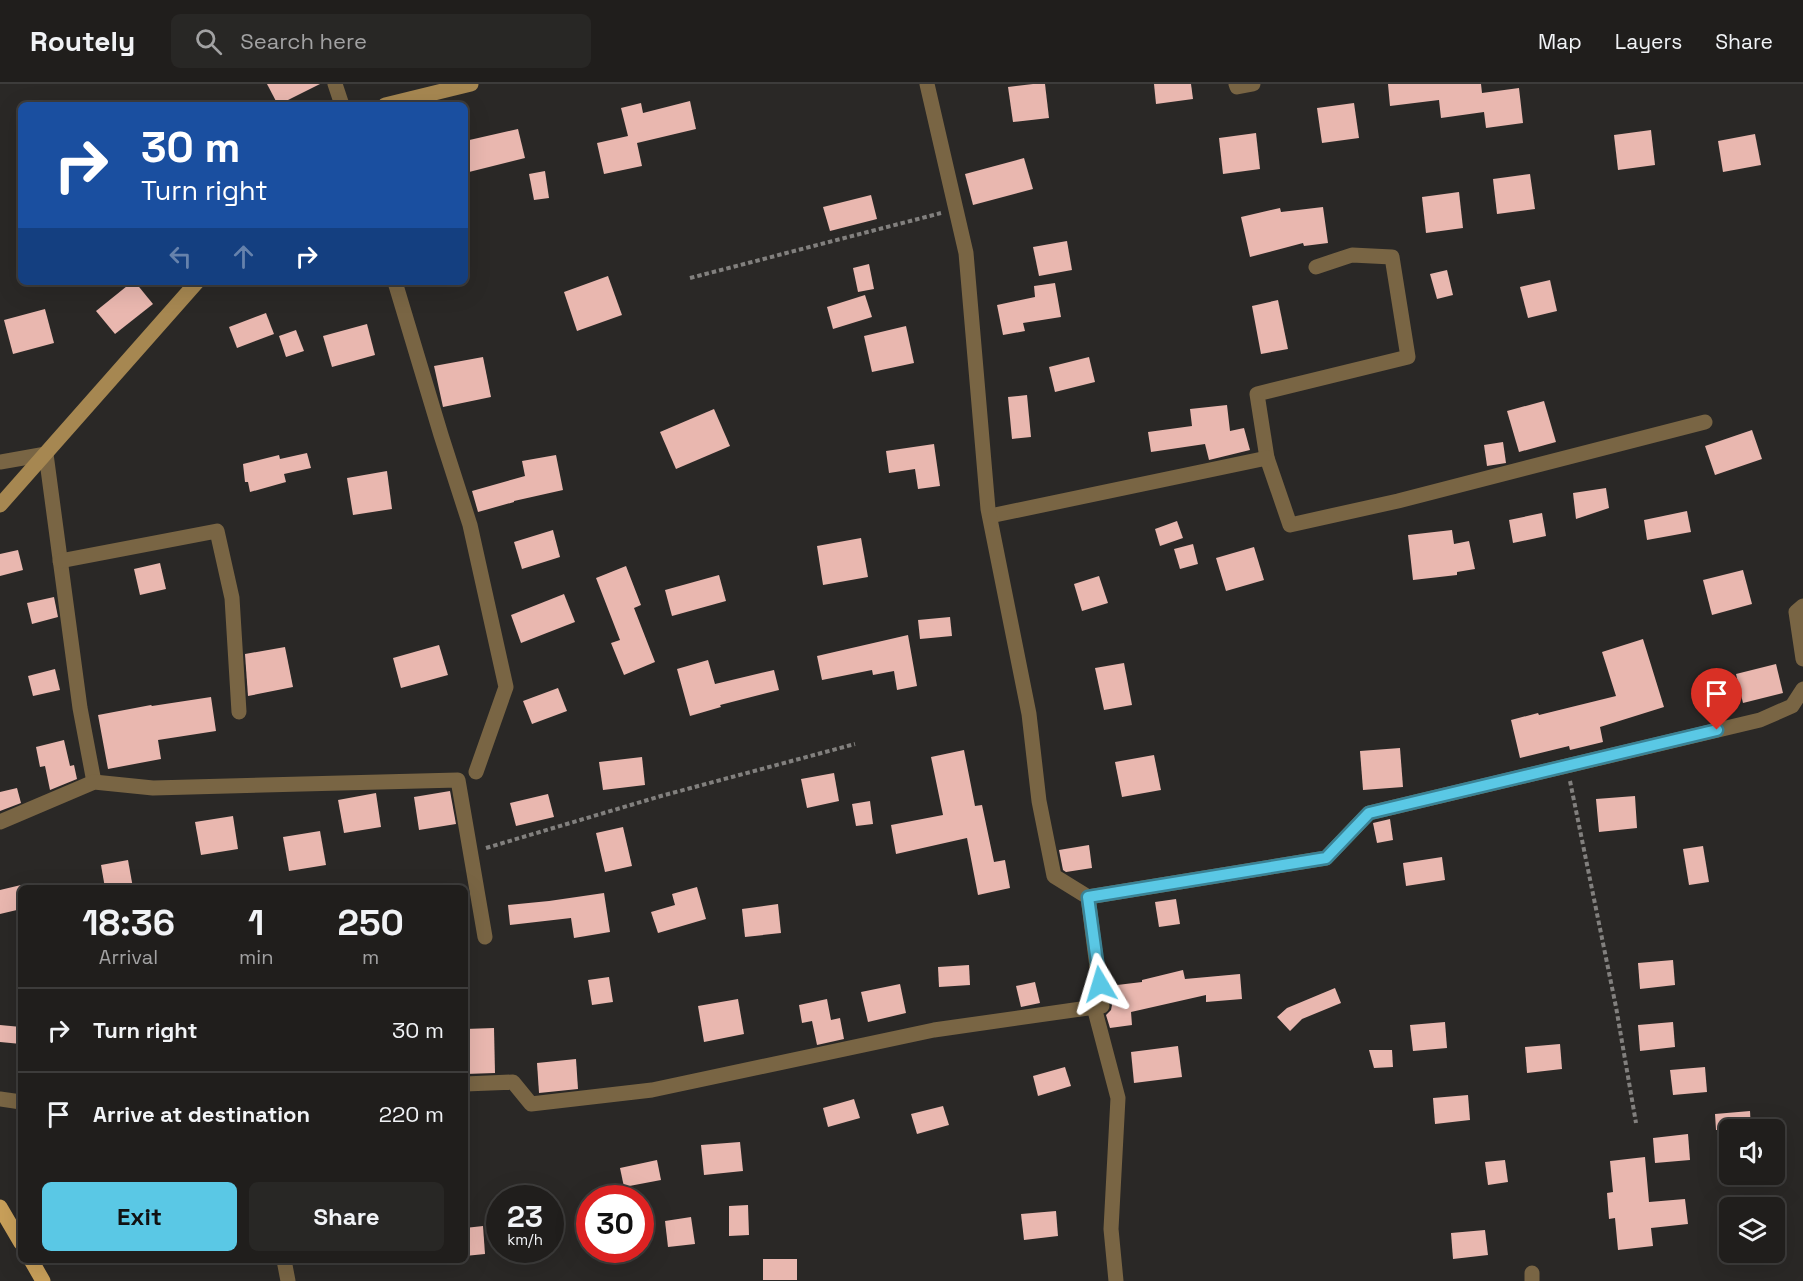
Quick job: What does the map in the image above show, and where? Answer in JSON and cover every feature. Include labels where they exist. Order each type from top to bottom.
[{"type":"main road","points":[[397,102],[471,84]]},
{"type":"main road","points":[[0,505],[194,285]]},
{"type":"main road","points":[[0,1206],[18,1238]]},
{"type":"main road","points":[[33,1263],[43,1281]]},
{"type":"street","points":[[335,84],[341,102]]},
{"type":"street","points":[[927,84],[966,253],[990,516],[1029,714],[1039,801],[1054,876],[1088,897],[1326,858],[1369,813],[1760,720],[1792,706],[1801,696]]},
{"type":"street","points":[[1236,84],[1237,87],[1253,84]]},
{"type":"street","points":[[1316,267],[1352,255],[1392,256],[1407,357],[1257,394],[1267,458],[1290,525],[1420,496],[1705,422]]},
{"type":"street","points":[[396,285],[437,425],[470,525],[506,687],[476,772]]},
{"type":"street","points":[[0,462],[46,454],[80,708],[94,782]]},
{"type":"street","points":[[990,516],[1267,458]]},
{"type":"street","points":[[60,561],[218,531],[232,598],[239,712]]},
{"type":"street","points":[[1803,606],[1796,612],[1803,659]]},
{"type":"street","points":[[0,822],[94,782],[153,788],[458,780],[485,937]]},
{"type":"street","points":[[468,1084],[513,1082],[531,1104],[641,1091],[934,1030],[1102,1006],[1088,897]]},
{"type":"street","points":[[1094,1007],[1118,1098],[1111,1229],[1116,1281]]},
{"type":"street","points":[[0,1099],[18,1101]]},
{"type":"street","points":[[285,1263],[288,1281]]},
{"type":"path","points":[[690,278],[956,209]]},
{"type":"path","points":[[471,853],[661,796],[855,744]]},
{"type":"path","points":[[1567,766],[1616,1008],[1636,1123]]},
{"type":"building","points":[[267,84],[320,84],[284,102],[276,102]]},
{"type":"building","points":[[1045,84],[1049,118],[1013,122],[1008,87]]},
{"type":"building","points":[[1154,84],[1191,84],[1193,99],[1156,104]]},
{"type":"building","points":[[1388,84],[1481,84],[1482,93],[1519,88],[1523,123],[1486,128],[1484,112],[1441,118],[1439,100],[1390,106]]},
{"type":"building","points":[[690,101],[696,129],[637,143],[642,166],[604,174],[597,143],[628,136],[621,108],[641,103],[643,113]]},
{"type":"building","points":[[1354,103],[1359,138],[1322,143],[1317,108]]},
{"type":"building","points":[[518,129],[525,158],[468,172],[468,140]]},
{"type":"building","points":[[1651,130],[1655,165],[1618,170],[1614,135]]},
{"type":"building","points":[[1256,133],[1260,169],[1223,174],[1219,138]]},
{"type":"building","points":[[1755,134],[1761,165],[1723,172],[1718,141]]},
{"type":"building","points":[[1024,158],[1033,189],[973,205],[965,174]]},
{"type":"building","points":[[545,171],[549,198],[534,200],[529,174]]},
{"type":"building","points":[[1530,174],[1535,209],[1497,214],[1493,179]]},
{"type":"building","points":[[1459,192],[1463,228],[1426,233],[1422,197]]},
{"type":"building","points":[[871,195],[877,219],[830,231],[823,207]]},
{"type":"building","points":[[1323,207],[1328,243],[1304,246],[1303,243],[1250,257],[1241,217],[1280,208],[1281,212]]},
{"type":"building","points":[[1067,241],[1072,270],[1039,276],[1033,247]]},
{"type":"building","points":[[869,264],[874,289],[858,292],[853,268]]},
{"type":"building","points":[[1447,270],[1453,295],[1437,299],[1430,274]]},
{"type":"building","points":[[608,276],[622,315],[577,331],[564,292]]},
{"type":"building","points":[[1550,280],[1557,311],[1528,318],[1520,287]]},
{"type":"building","points":[[1055,283],[1061,317],[1023,323],[1025,331],[1003,335],[997,305],[1035,297],[1034,286]]},
{"type":"building","points":[[128,285],[137,285],[153,304],[115,334],[96,311]]},
{"type":"building","points":[[865,295],[872,317],[833,329],[827,307]]},
{"type":"building","points":[[1278,300],[1288,349],[1261,354],[1252,306]]},
{"type":"building","points":[[45,309],[54,343],[13,354],[4,320]]},
{"type":"building","points":[[266,313],[274,334],[237,348],[229,327]]},
{"type":"building","points":[[367,324],[375,355],[332,367],[323,336]]},
{"type":"building","points":[[906,326],[914,363],[872,372],[864,336]]},
{"type":"building","points":[[296,330],[304,351],[286,357],[279,336]]},
{"type":"building","points":[[483,357],[491,397],[443,407],[434,366]]},
{"type":"building","points":[[1089,357],[1095,382],[1055,392],[1049,367]]},
{"type":"building","points":[[1027,395],[1031,437],[1012,439],[1008,397]]},
{"type":"building","points":[[1544,401],[1556,442],[1519,452],[1507,411]]},
{"type":"building","points":[[1227,405],[1230,431],[1244,428],[1250,450],[1209,460],[1205,444],[1151,452],[1148,432],[1192,426],[1190,409]]},
{"type":"building","points":[[714,409],[730,446],[676,469],[660,432]]},
{"type":"building","points":[[1752,430],[1762,459],[1715,475],[1705,446]]},
{"type":"building","points":[[1503,442],[1506,463],[1487,466],[1484,445]]},
{"type":"building","points":[[934,444],[940,486],[918,489],[915,469],[889,473],[886,451]]},
{"type":"building","points":[[307,453],[311,468],[284,474],[286,482],[250,492],[248,482],[245,482],[243,464],[279,455],[280,459]]},
{"type":"building","points":[[556,455],[563,490],[478,512],[472,491],[525,476],[522,461]]},
{"type":"building","points":[[387,471],[392,509],[353,515],[347,478]]},
{"type":"building","points":[[1606,488],[1609,508],[1576,519],[1573,493]]},
{"type":"building","points":[[1687,511],[1691,532],[1647,540],[1644,520]]},
{"type":"building","points":[[1542,513],[1546,536],[1513,543],[1509,520]]},
{"type":"building","points":[[1177,521],[1183,538],[1160,546],[1155,529]]},
{"type":"building","points":[[553,530],[560,557],[522,569],[514,542]]},
{"type":"building","points":[[1452,530],[1454,544],[1469,541],[1475,569],[1457,572],[1457,575],[1413,580],[1408,535]]},
{"type":"building","points":[[861,538],[868,577],[823,585],[817,546]]},
{"type":"building","points":[[1193,544],[1198,564],[1180,569],[1174,549]]},
{"type":"building","points":[[1254,547],[1264,580],[1226,591],[1216,558]]},
{"type":"building","points":[[18,550],[23,570],[0,576],[0,554]]},
{"type":"building","points":[[160,563],[166,589],[140,595],[134,569]]},
{"type":"building","points":[[626,566],[641,605],[634,608],[655,662],[624,675],[611,643],[620,640],[596,578]]},
{"type":"building","points":[[1743,570],[1752,604],[1712,615],[1703,580]]},
{"type":"building","points":[[719,575],[726,601],[672,616],[665,590]]},
{"type":"building","points":[[1099,576],[1108,603],[1082,611],[1074,584]]},
{"type":"building","points":[[564,594],[575,622],[521,643],[511,615]]},
{"type":"building","points":[[54,597],[58,617],[32,624],[27,603]]},
{"type":"building","points":[[950,617],[952,636],[920,639],[918,620]]},
{"type":"building","points":[[908,635],[917,686],[897,690],[894,671],[873,675],[872,670],[822,680],[817,656]]},
{"type":"building","points":[[1643,639],[1664,707],[1600,727],[1603,742],[1570,750],[1569,746],[1520,758],[1511,720],[1616,696],[1602,652]]},
{"type":"building","points":[[439,645],[448,675],[401,688],[393,658]]},
{"type":"building","points":[[285,647],[293,687],[248,696],[245,654]]},
{"type":"building","points":[[708,660],[715,684],[774,670],[779,690],[720,705],[721,707],[690,716],[677,669]]},
{"type":"building","points":[[1124,663],[1132,705],[1104,710],[1095,668]]},
{"type":"building","points":[[1776,664],[1783,693],[1743,703],[1736,674]]},
{"type":"building","points":[[55,669],[60,690],[33,696],[28,676]]},
{"type":"building","points":[[558,688],[567,711],[532,724],[523,701]]},
{"type":"building","points":[[211,697],[216,731],[158,740],[161,759],[108,769],[98,715]]},
{"type":"building","points":[[64,740],[70,766],[74,765],[77,779],[50,790],[45,766],[40,767],[36,747]]},
{"type":"building","points":[[1400,748],[1403,787],[1363,790],[1360,751]]},
{"type":"building","points":[[964,750],[975,806],[982,805],[994,862],[1005,860],[1010,888],[978,895],[967,838],[896,854],[891,825],[943,815],[931,757]]},
{"type":"building","points":[[1154,755],[1161,790],[1122,797],[1115,762]]},
{"type":"building","points":[[642,757],[645,785],[603,790],[599,762]]},
{"type":"building","points":[[834,773],[839,801],[807,808],[801,779]]},
{"type":"building","points":[[17,788],[21,803],[0,811],[0,792]]},
{"type":"building","points":[[450,791],[456,824],[419,830],[414,797]]},
{"type":"building","points":[[376,793],[381,827],[344,833],[338,800]]},
{"type":"building","points":[[548,794],[554,817],[516,826],[510,803]]},
{"type":"building","points":[[1635,796],[1637,828],[1599,832],[1596,799]]},
{"type":"building","points":[[870,801],[873,824],[856,826],[852,804]]},
{"type":"building","points":[[233,816],[238,849],[201,855],[195,822]]},
{"type":"building","points":[[1390,819],[1393,840],[1377,843],[1373,823]]},
{"type":"building","points":[[623,827],[632,866],[605,872],[596,833]]},
{"type":"building","points":[[320,831],[326,865],[289,871],[283,837]]},
{"type":"building","points":[[1089,845],[1092,868],[1066,872],[1063,870],[1059,850]]},
{"type":"building","points":[[1703,846],[1709,882],[1689,885],[1683,849]]},
{"type":"building","points":[[1442,857],[1445,880],[1406,886],[1403,863]]},
{"type":"building","points":[[128,860],[132,885],[104,885],[101,865]]},
{"type":"building","points":[[18,886],[18,910],[0,914],[0,890]]},
{"type":"building","points":[[697,887],[706,919],[658,933],[651,912],[675,905],[672,894]]},
{"type":"building","points":[[604,893],[610,932],[574,938],[571,918],[510,925],[508,905]]},
{"type":"building","points":[[1176,899],[1180,924],[1159,927],[1155,902]]},
{"type":"building","points":[[778,904],[781,933],[745,937],[742,909]]},
{"type":"building","points":[[1673,960],[1675,985],[1640,989],[1638,963]]},
{"type":"building","points":[[969,965],[970,985],[939,987],[938,967]]},
{"type":"building","points":[[1183,970],[1185,979],[1240,974],[1242,999],[1206,1002],[1206,995],[1131,1012],[1132,1025],[1110,1028],[1106,1015],[1112,1005],[1109,986],[1142,982],[1142,980]]},
{"type":"building","points":[[609,977],[613,1002],[592,1005],[588,980]]},
{"type":"building","points":[[1035,982],[1040,1003],[1021,1007],[1016,986]]},
{"type":"building","points":[[900,984],[906,1013],[868,1022],[861,992]]},
{"type":"building","points":[[1335,988],[1341,1003],[1302,1019],[1290,1031],[1277,1017],[1287,1008]]},
{"type":"building","points":[[738,999],[744,1034],[704,1042],[698,1006]]},
{"type":"building","points":[[827,999],[831,1020],[840,1018],[844,1039],[817,1045],[812,1021],[802,1023],[799,1005]]},
{"type":"building","points":[[1445,1022],[1447,1048],[1413,1051],[1410,1025]]},
{"type":"building","points":[[1673,1022],[1675,1047],[1640,1051],[1638,1025]]},
{"type":"building","points":[[0,1025],[18,1027],[18,1044],[0,1042]]},
{"type":"building","points":[[494,1028],[495,1073],[468,1074],[468,1029]]},
{"type":"building","points":[[1560,1044],[1562,1069],[1527,1073],[1525,1047]]},
{"type":"building","points":[[1178,1046],[1182,1077],[1134,1083],[1131,1052]]},
{"type":"building","points":[[1369,1050],[1392,1050],[1393,1067],[1374,1068]]},
{"type":"building","points":[[576,1059],[578,1089],[539,1093],[537,1063]]},
{"type":"building","points":[[1065,1067],[1071,1086],[1038,1096],[1033,1076]]},
{"type":"building","points":[[1705,1067],[1707,1092],[1673,1095],[1670,1070]]},
{"type":"building","points":[[1468,1095],[1470,1120],[1435,1124],[1433,1098]]},
{"type":"building","points":[[854,1099],[860,1118],[828,1127],[823,1108]]},
{"type":"building","points":[[943,1106],[949,1125],[917,1134],[911,1114]]},
{"type":"building","points":[[1750,1111],[1750,1119],[1719,1119],[1719,1130],[1716,1130],[1715,1114]]},
{"type":"building","points":[[1688,1134],[1690,1160],[1655,1163],[1653,1138]]},
{"type":"building","points":[[740,1142],[743,1171],[704,1175],[701,1145]]},
{"type":"building","points":[[1645,1157],[1649,1202],[1685,1199],[1688,1224],[1651,1228],[1653,1246],[1618,1250],[1615,1218],[1609,1219],[1607,1193],[1613,1192],[1610,1161]]},
{"type":"building","points":[[657,1160],[661,1180],[624,1185],[620,1168]]},
{"type":"building","points":[[1505,1160],[1508,1182],[1488,1185],[1485,1162]]},
{"type":"building","points":[[748,1205],[749,1235],[729,1236],[729,1206]]},
{"type":"building","points":[[1056,1211],[1058,1236],[1024,1240],[1021,1214]]},
{"type":"building","points":[[691,1217],[695,1244],[668,1247],[665,1221]]},
{"type":"building","points":[[483,1226],[485,1254],[468,1256],[468,1228]]},
{"type":"building","points":[[1485,1230],[1488,1255],[1453,1259],[1451,1233]]},
{"type":"building","points":[[763,1259],[797,1259],[797,1280],[763,1280]]},
{"type":"route","points":[[1100,984],[1088,897],[1326,858],[1369,813],[1717,730]]}]
